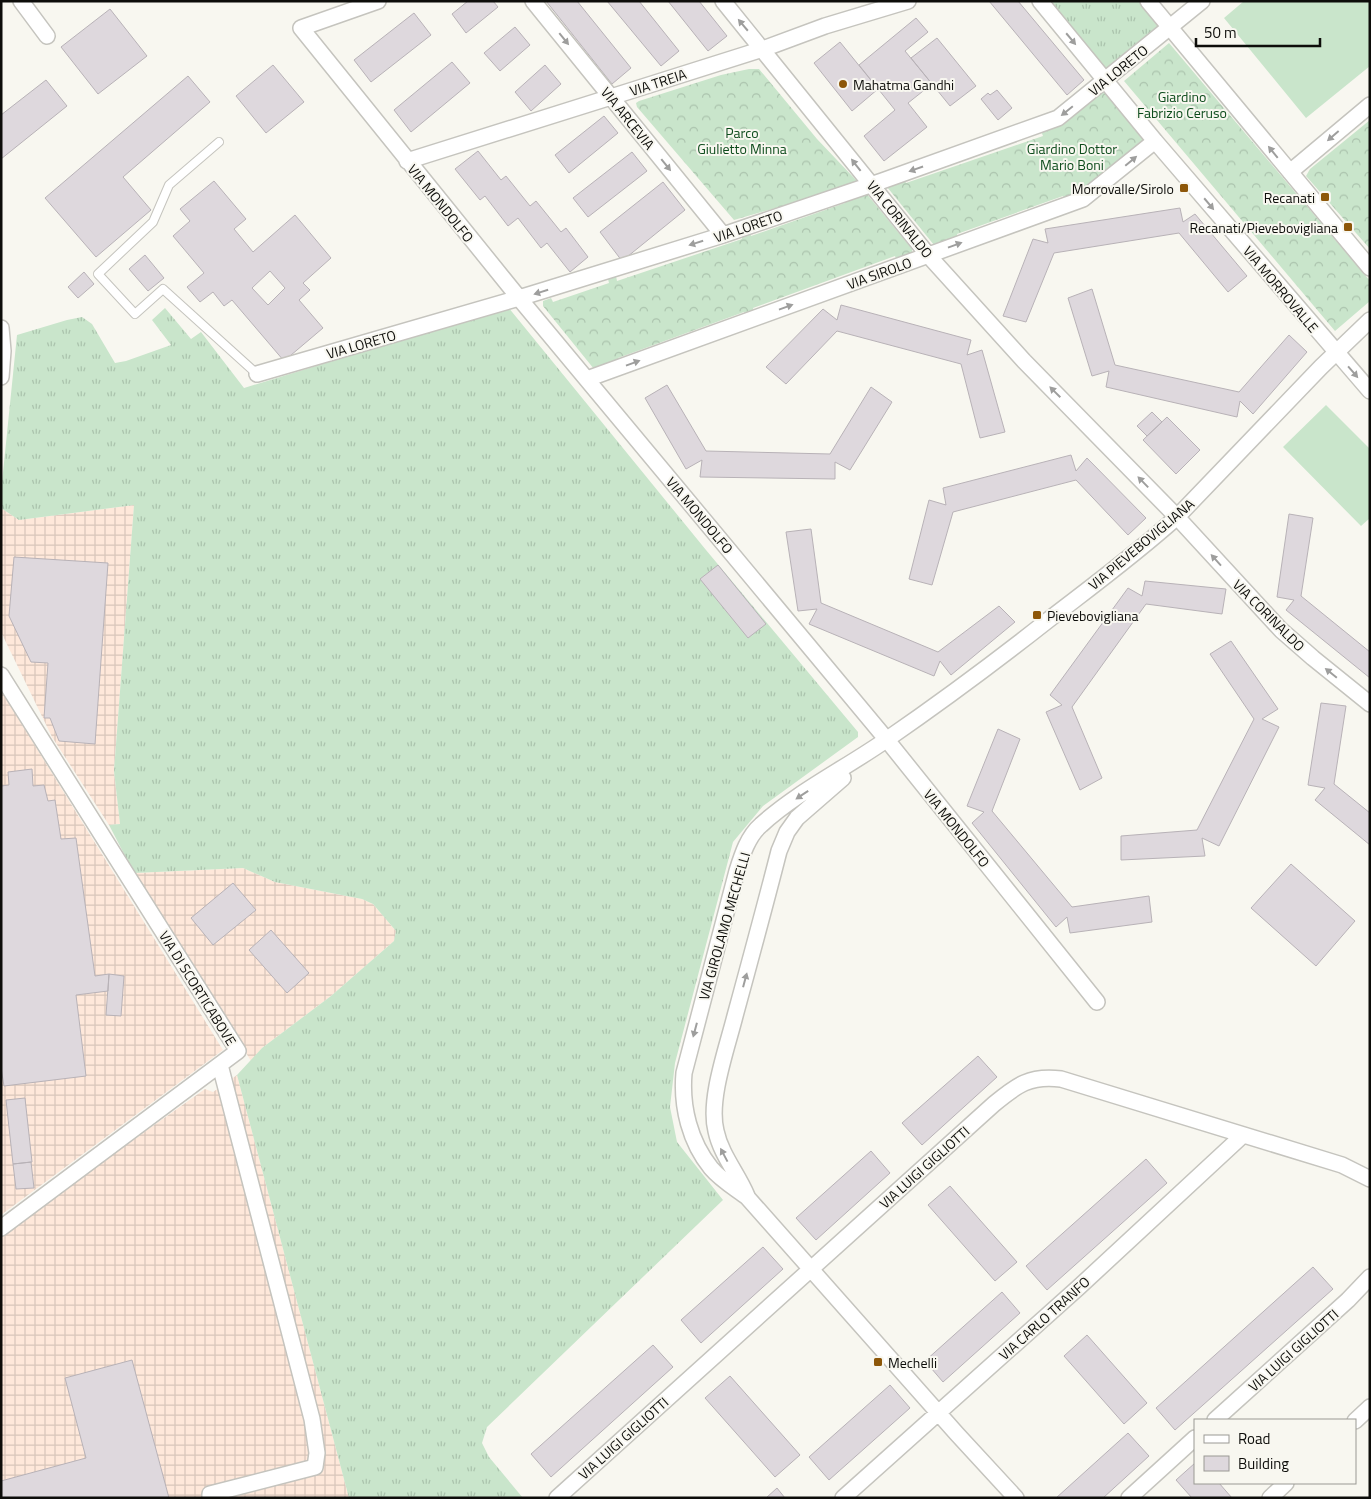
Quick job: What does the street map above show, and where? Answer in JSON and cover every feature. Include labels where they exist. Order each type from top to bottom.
[{"type":"street","points":[[20,1],[47,36]]},
{"type":"street","name":"VIA MONDOLFO","points":[[378,1],[301,28],[520,298],[887,740],[1097,1002]]},
{"type":"street","name":"VIA ARCEVIA","points":[[533,1],[723,235]]},
{"type":"street","name":"VIA CORINALDO","points":[[723,1],[928,254],[1024,361],[1177,517],[1281,630],[1370,704]]},
{"type":"street","name":"VIA TREIA","points":[[408,161],[763,49],[825,26],[908,1]]},
{"type":"street","name":"VIA MORROVALLE","points":[[1040,1],[1155,141],[1370,391]]},
{"type":"street","points":[[1148,1],[1370,268]]},
{"type":"street","name":"VIA LORETO","points":[[257,374],[520,298],[723,235],[1058,118],[1202,1]]},
{"type":"street","points":[[1290,172],[1370,105]]},
{"type":"street","name":"VIA SIROLO","points":[[587,379],[1086,197],[1155,141]]},
{"type":"street","name":"VIA PIEVEBOVIGLIANA","points":[[887,740],[1001,657],[1106,576],[1177,517],[1336,352],[1370,320]]},
{"type":"street","points":[[1,328],[3,338],[1,377]]},
{"type":"street","name":"VIA DI SCORTICABOVE","points":[[1,675],[238,1051],[1,1228]]},
{"type":"street","name":"VIA GIROLAMO MECHELLI","points":[[747,1198],[742,1184],[720,1146],[714,1112],[721,1071],[779,851],[787,832],[797,818],[887,740]]},
{"type":"street","name":"VIA GIROLAMO MECHELLI","points":[[887,740],[797,798],[760,825],[747,844],[736,871],[684,1073],[683,1085],[686,1113],[691,1133],[712,1169],[747,1198],[1016,1498]]},
{"type":"street","points":[[210,1498],[210,1494],[314,1467],[317,1453],[312,1419],[220,1065]]},
{"type":"street","name":"VIA LUIGI GIGLIOTTI","points":[[557,1498],[994,1104],[1020,1084],[1036,1078],[1049,1077],[1061,1079],[1242,1136],[1342,1165],[1370,1179]]},
{"type":"street","name":"VIA CARLO TRANFO","points":[[843,1498],[1079,1287],[1242,1136]]},
{"type":"street","name":"VIA LUIGI GIGLIOTTI","points":[[1215,1419],[1348,1300],[1370,1277]]},
{"type":"street","points":[[1356,1420],[1370,1408]]},
{"type":"street","points":[[1128,1498],[1194,1439]]},
{"type":"street","points":[[1270,1498],[1285,1484]]},
{"type":"lane","points":[[219,142],[169,184],[153,222],[98,274],[135,314],[163,289],[257,374]]},
{"type":"shaded area","points":[[134,505],[114,771],[120,824],[109,825],[52,737],[1,632],[1,508],[19,520]]},
{"type":"shaded area","points":[[1,687],[8,702],[223,1050],[1,1215]]},
{"type":"shaded area","points":[[243,868],[275,882],[362,899],[373,904],[396,931],[394,941],[331,996],[262,1048],[251,1061],[135,873]]},
{"type":"shaded area","points":[[237,1075],[349,1498],[1,1498],[1,1238],[105,1160],[205,1089],[213,1092]]},
{"type":"green space","points":[[1043,1],[1148,1],[1166,22],[1106,80]]},
{"type":"green space","points":[[1244,1],[1370,1],[1370,66],[1306,118],[1224,18]]},
{"type":"green space","name":"Giardino Fabrizio Ceruso","points":[[1169,43],[1370,281],[1370,301],[1335,331],[1124,81]]},
{"type":"green space","name":"Parco Giulietto Minna","points":[[749,69],[759,69],[817,139],[856,180],[856,184],[734,220],[637,107],[636,103],[639,101],[721,75]]},
{"type":"green space","name":"Giardino Dottor Mario Boni","points":[[1102,90],[1144,140],[1144,143],[1085,193],[1065,200],[1063,196],[957,234],[958,239],[937,246],[934,245],[887,187],[904,178],[906,183],[1043,136],[1041,131]]},
{"type":"green space","points":[[1370,120],[1370,249],[1306,176],[1310,169]]},
{"type":"green space","points":[[866,193],[912,249],[912,254],[897,261],[895,256],[753,308],[755,313],[746,316],[744,312],[618,358],[620,363],[594,369],[543,306],[543,301],[551,298],[553,302],[609,283],[608,279],[616,276],[617,281],[742,239],[741,234],[750,231],[751,236],[845,203],[845,198]]},
{"type":"green space","points":[[508,307],[706,550],[858,732],[858,737],[763,806],[733,842],[675,1063],[670,1107],[677,1142],[723,1200],[487,1427],[482,1443],[489,1457],[523,1498],[349,1498],[237,1075],[262,1048],[331,996],[394,941],[396,931],[373,904],[362,899],[275,882],[243,868],[134,873],[109,825],[120,824],[114,771],[134,505],[19,520],[1,508],[17,335],[82,317],[92,324],[115,363],[126,361],[171,345],[152,320],[165,308],[191,339],[201,332],[244,388]]},
{"type":"green space","points":[[1326,405],[1370,449],[1370,518],[1361,526],[1283,447]]},
{"type":"building","points":[[468,1],[493,1],[498,7],[466,33],[452,14]]},
{"type":"building","points":[[546,1],[577,1],[631,68],[612,84]]},
{"type":"building","points":[[607,1],[639,1],[679,51],[661,66]]},
{"type":"building","points":[[668,1],[699,1],[727,36],[708,51]]},
{"type":"building","points":[[989,1],[1018,1],[1084,80],[1067,95]]},
{"type":"building","points":[[110,9],[147,56],[98,94],[61,47]]},
{"type":"building","points":[[414,13],[431,35],[371,82],[354,60]]},
{"type":"building","points":[[916,18],[928,32],[905,51],[932,84],[908,103],[927,127],[884,161],[864,136],[895,110],[859,65]]},
{"type":"building","points":[[515,27],[530,45],[500,71],[484,53]]},
{"type":"building","points":[[937,38],[976,86],[950,106],[911,58]]},
{"type":"building","points":[[840,42],[878,89],[852,111],[814,63]]},
{"type":"building","points":[[452,62],[470,83],[411,132],[394,110]]},
{"type":"building","points":[[273,65],[304,102],[266,133],[236,96]]},
{"type":"building","points":[[545,65],[561,84],[531,111],[515,92]]},
{"type":"building","points":[[188,76],[210,102],[123,177],[151,210],[96,257],[45,198]]},
{"type":"building","points":[[46,80],[67,106],[1,159],[1,115]]},
{"type":"building","points":[[997,90],[1012,108],[998,120],[981,99],[988,93],[990,95]]},
{"type":"building","points":[[604,116],[618,133],[569,173],[555,155]]},
{"type":"building","points":[[478,151],[501,180],[506,176],[530,206],[536,201],[561,232],[566,228],[588,257],[570,272],[547,243],[541,248],[518,218],[508,226],[485,196],[480,200],[455,169]]},
{"type":"building","points":[[632,152],[647,171],[588,217],[573,198]]},
{"type":"building","points":[[214,181],[246,219],[234,229],[253,252],[295,215],[331,258],[303,283],[310,290],[299,300],[323,328],[284,361],[232,300],[224,306],[213,292],[200,302],[187,287],[204,273],[173,236],[190,221],[180,209]],"holes":[[[270,271],[285,288],[268,305],[252,288]]]},
{"type":"building","points":[[663,182],[685,210],[622,261],[600,232]]},
{"type":"building","points":[[1180,208],[1183,222],[1195,214],[1247,276],[1228,292],[1179,233],[1054,253],[1026,322],[1003,316],[1033,239],[1048,243],[1045,229]]},
{"type":"building","points":[[145,255],[164,278],[148,291],[129,269]]},
{"type":"building","points":[[84,272],[94,284],[78,298],[68,287]]},
{"type":"building","points":[[1092,289],[1115,365],[1239,392],[1289,335],[1307,352],[1253,414],[1240,401],[1237,417],[1106,387],[1109,371],[1092,376],[1068,298]]},
{"type":"building","points":[[841,305],[971,340],[967,355],[982,350],[1005,432],[980,438],[961,364],[837,331],[786,384],[766,367],[823,309],[837,320]]},
{"type":"building","points":[[667,385],[706,451],[830,454],[871,387],[892,402],[850,470],[835,462],[835,479],[700,477],[702,460],[686,469],[645,398]]},
{"type":"building","points":[[1152,412],[1162,422],[1147,436],[1137,426]]},
{"type":"building","points":[[1167,417],[1200,450],[1176,474],[1143,440]]},
{"type":"building","points":[[1071,455],[1076,471],[1087,458],[1146,518],[1128,535],[1076,480],[953,512],[932,585],[909,579],[929,500],[946,505],[943,488]]},
{"type":"building","points":[[1289,514],[1313,518],[1301,596],[1370,652],[1370,678],[1286,610],[1294,600],[1277,597]]},
{"type":"building","points":[[811,529],[821,603],[938,652],[999,606],[1015,622],[951,675],[940,661],[934,676],[809,624],[817,609],[798,611],[786,532]]},
{"type":"building","points":[[14,557],[108,563],[95,744],[59,741],[50,718],[44,718],[48,663],[31,662],[9,616]]},
{"type":"building","points":[[718,565],[766,624],[748,638],[700,579]]},
{"type":"building","points":[[1145,581],[1226,589],[1222,614],[1146,604],[1072,707],[1102,778],[1080,790],[1046,712],[1062,705],[1050,695],[1128,588],[1142,596]]},
{"type":"building","points":[[1231,641],[1278,709],[1262,719],[1279,727],[1219,846],[1202,838],[1205,856],[1121,860],[1121,836],[1197,830],[1254,719],[1210,654]]},
{"type":"building","points":[[1321,703],[1346,706],[1334,784],[1370,813],[1370,845],[1315,800],[1325,788],[1308,785]]},
{"type":"building","points":[[998,729],[1020,739],[992,811],[1072,907],[1149,896],[1152,922],[1070,933],[1067,917],[1056,927],[972,823],[984,812],[967,806]]},
{"type":"building","points":[[32,769],[33,786],[44,785],[48,801],[55,800],[61,839],[76,838],[95,976],[109,974],[108,991],[76,995],[86,1076],[4,1086],[1,1068],[1,786],[9,785],[8,772]]},
{"type":"building","points":[[1291,864],[1355,921],[1316,966],[1251,908]]},
{"type":"building","points":[[233,883],[256,910],[213,945],[191,918]]},
{"type":"building","points":[[271,930],[309,973],[287,993],[249,950]]},
{"type":"building","points":[[109,974],[124,976],[121,1016],[106,1015]]},
{"type":"building","points":[[978,1056],[997,1077],[922,1145],[902,1123]]},
{"type":"building","points":[[25,1098],[32,1162],[13,1164],[6,1100]]},
{"type":"building","points":[[871,1151],[890,1173],[816,1240],[796,1218]]},
{"type":"building","points":[[1146,1159],[1167,1183],[1047,1290],[1026,1266]]},
{"type":"building","points":[[31,1162],[34,1188],[16,1189],[13,1164]]},
{"type":"building","points":[[950,1186],[1017,1262],[995,1281],[928,1205]]},
{"type":"building","points":[[763,1247],[783,1269],[701,1343],[681,1320]]},
{"type":"building","points":[[1313,1267],[1333,1289],[1175,1430],[1156,1408]]},
{"type":"building","points":[[1002,1292],[1020,1313],[943,1382],[925,1361]]},
{"type":"building","points":[[1087,1335],[1147,1403],[1124,1424],[1064,1356]]},
{"type":"building","points":[[653,1345],[673,1367],[551,1477],[531,1454]]},
{"type":"building","points":[[132,1360],[169,1498],[1,1498],[1,1481],[86,1458],[65,1378]]},
{"type":"building","points":[[730,1376],[800,1455],[775,1477],[705,1398]]},
{"type":"building","points":[[890,1385],[910,1408],[829,1480],[809,1457]]},
{"type":"building","points":[[1128,1433],[1149,1456],[1103,1498],[1056,1498]]},
{"type":"building","points":[[1194,1464],[1194,1484],[1220,1484],[1232,1498],[1192,1498],[1176,1480]]},
{"type":"building","points":[[777,1488],[785,1498],[766,1498]]},
{"type":"place","name":"Mahatma Gandhi","points":[[843,84]]},
{"type":"place","name":"Morrovalle/Sirolo","points":[[1184,188]]},
{"type":"place","name":"Recanati","points":[[1325,197]]},
{"type":"place","name":"Recanati/Pievebovigliana","points":[[1348,227]]},
{"type":"place","name":"Pievebovigliana","points":[[1037,615]]},
{"type":"place","name":"Mechelli","points":[[878,1362]]}]
